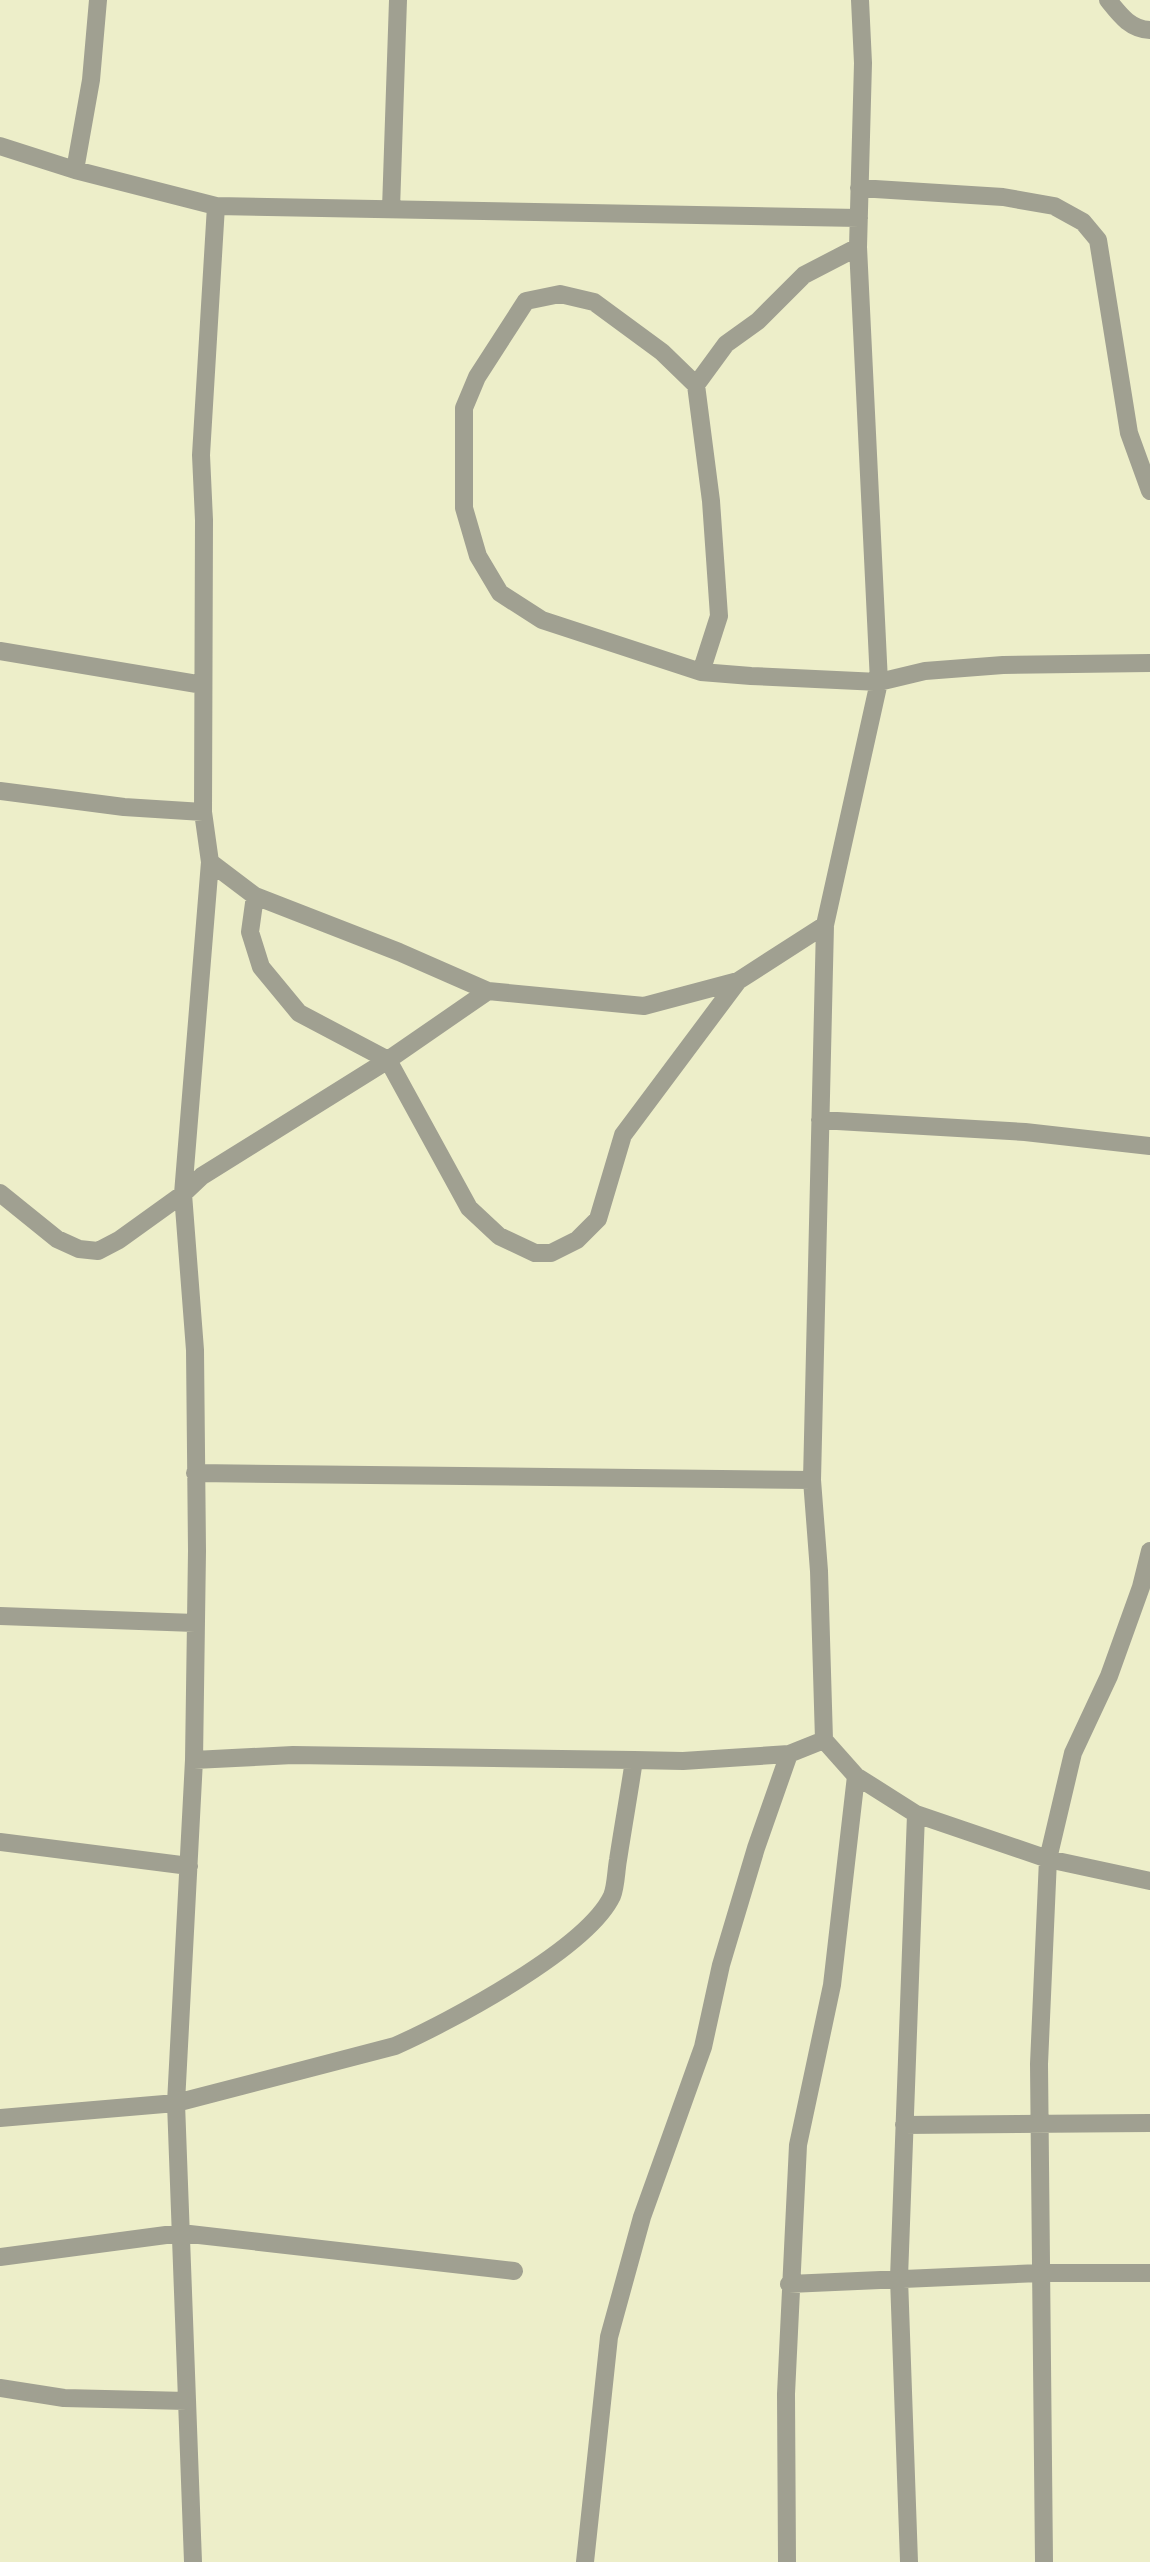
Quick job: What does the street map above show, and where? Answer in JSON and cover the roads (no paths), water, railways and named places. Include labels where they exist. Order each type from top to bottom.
[{"type":"street","points":[[75,170],[91,80],[98,0]]},
{"type":"street","points":[[392,209],[398,0]]},
{"type":"street","points":[[860,0],[863,63],[858,248],[879,682],[825,925],[812,1480],[819,1571],[824,1740],[856,1776],[916,1814],[1048,1860],[1150,1881]]},
{"type":"street","points":[[1107,0],[1123,19],[1136,28],[1150,30]]},
{"type":"street","points":[[0,146],[75,170],[216,206],[859,218]]},
{"type":"street","points":[[859,188],[1003,197],[1054,206],[1083,222],[1098,240],[1129,434],[1150,491]]},
{"type":"street","points":[[194,2562],[176,2103],[194,1760],[195,1350],[183,1194],[210,862],[203,812],[204,520],[201,455],[216,206]]},
{"type":"street","points":[[696,386],[726,344],[758,321],[804,275],[858,248]]},
{"type":"street","points":[[701,672],[719,616],[711,501],[696,386],[662,352],[594,302],[560,294],[526,301],[477,377],[465,408],[464,508],[478,556],[500,593],[542,620],[701,672],[879,682],[925,671],[1003,664],[1150,663]]},
{"type":"street","points":[[0,651],[203,685]]},
{"type":"street","points":[[0,791],[124,807],[203,812]]},
{"type":"street","points":[[210,862],[255,896],[399,952],[488,991],[644,1006],[738,981],[825,925]]},
{"type":"street","points":[[255,896],[250,932],[261,967],[299,1013],[388,1060],[469,1208],[500,1236],[536,1254],[551,1253],[577,1240],[598,1219],[623,1135],[738,981]]},
{"type":"street","points":[[0,1193],[57,1239],[79,1248],[98,1251],[119,1240],[183,1194],[202,1176],[388,1060],[488,991]]},
{"type":"street","points":[[820,1120],[1025,1132],[1150,1146]]},
{"type":"street","points":[[195,1473],[812,1480]]},
{"type":"street","points":[[1044,2562],[1039,2064],[1048,1860],[1073,1753],[1109,1676],[1145,1588],[1150,1551]]},
{"type":"street","points":[[0,1616],[195,1623]]},
{"type":"street","points":[[194,1760],[293,1755],[683,1761],[789,1754],[824,1740]]},
{"type":"street","points":[[585,2562],[609,2337],[642,2217],[703,2048],[721,1965],[756,1848],[789,1754]]},
{"type":"street","points":[[0,2118],[176,2103],[395,2046],[494,1994],[586,1929],[612,1896],[634,1760]]},
{"type":"street","points":[[787,2562],[786,2394],[789,2284],[798,2145],[832,1985],[856,1776]]},
{"type":"street","points":[[909,2562],[898,2278],[916,1814]]},
{"type":"street","points":[[0,1842],[189,1866]]},
{"type":"street","points":[[904,2125],[1150,2123]]},
{"type":"street","points":[[0,2257],[181,2233],[514,2271]]},
{"type":"street","points":[[789,2284],[1040,2273],[1150,2273]]},
{"type":"street","points":[[0,2388],[64,2398],[187,2401]]}]
